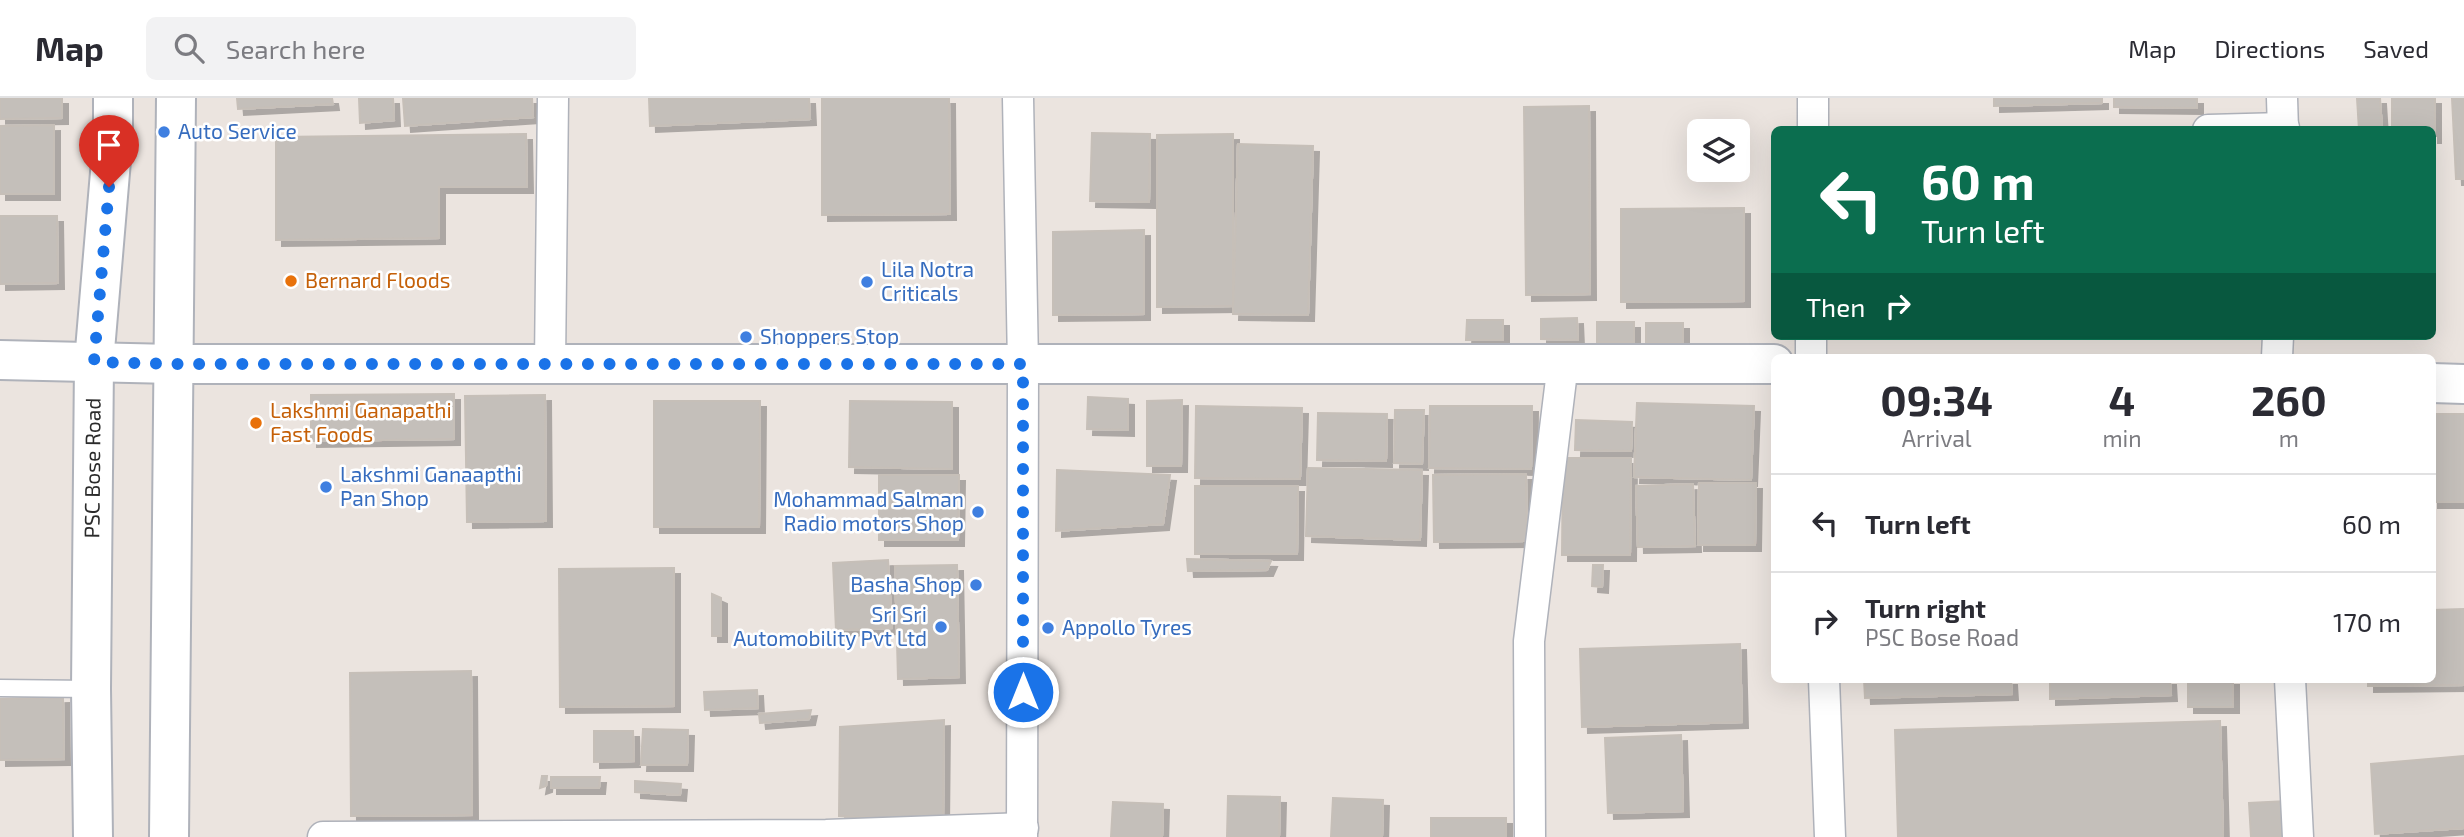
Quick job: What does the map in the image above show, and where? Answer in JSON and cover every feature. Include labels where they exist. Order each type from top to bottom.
[{"type":"street","name":"PSC Bose Road","points":[[93,837],[91,689],[94,362],[113,137],[113,98]]},
{"type":"street","points":[[169,837],[176,98]]},
{"type":"street","points":[[550,364],[554,98]]},
{"type":"street","points":[[323,837],[1023,833],[1023,364],[1018,98]]},
{"type":"street","points":[[1813,98],[1813,126]]},
{"type":"street","points":[[2282,98],[2284,126]]},
{"type":"street","points":[[0,360],[173,364],[1771,364]]},
{"type":"street","points":[[1530,837],[1530,641],[1563,363]]},
{"type":"street","points":[[2436,383],[2464,383]]},
{"type":"street","points":[[1824,683],[1830,837]]},
{"type":"street","points":[[2290,683],[2298,837]]},
{"type":"lane","points":[[0,688],[91,689]]},
{"type":"building","points":[[0,98],[62,98],[62,118],[0,119]]},
{"type":"building","points":[[237,98],[332,98],[333,104],[238,109]]},
{"type":"building","points":[[359,98],[393,98],[394,120],[360,123]]},
{"type":"building","points":[[403,98],[532,98],[533,117],[405,126]]},
{"type":"building","points":[[649,98],[809,98],[810,119],[650,126]]},
{"type":"building","points":[[822,98],[949,98],[950,214],[822,215]]},
{"type":"building","points":[[1994,98],[2102,98],[2102,103],[1994,106]]},
{"type":"building","points":[[2114,98],[2197,98],[2197,108],[2114,107]]},
{"type":"building","points":[[2357,98],[2380,98],[2382,126],[2359,126]]},
{"type":"building","points":[[2392,98],[2435,98],[2435,126],[2392,126]]},
{"type":"building","points":[[2452,98],[2464,98],[2464,179],[2456,179]]},
{"type":"building","points":[[1589,106],[1590,294],[1526,295],[1524,107]]},
{"type":"building","points":[[54,125],[54,194],[0,194],[0,126]]},
{"type":"building","points":[[1092,133],[1150,134],[1149,202],[1090,201]]},
{"type":"building","points":[[526,134],[527,187],[439,187],[439,238],[276,240],[276,137]]},
{"type":"building","points":[[1233,134],[1233,306],[1157,307],[1157,135]]},
{"type":"building","points":[[1238,144],[1313,146],[1308,315],[1233,314]]},
{"type":"building","points":[[1744,208],[1744,301],[1621,302],[1621,209]]},
{"type":"building","points":[[0,216],[57,216],[58,283],[0,284]]},
{"type":"building","points":[[1144,230],[1144,314],[1053,315],[1053,232]]},
{"type":"building","points":[[1577,318],[1578,340],[1541,339],[1541,319]]},
{"type":"building","points":[[1467,320],[1503,320],[1503,340],[1466,340]]},
{"type":"building","points":[[1597,322],[1634,322],[1634,342],[1597,342]]},
{"type":"building","points":[[1646,323],[1683,323],[1683,343],[1646,343]]},
{"type":"building","points":[[454,394],[454,439],[311,441],[311,395]]},
{"type":"building","points":[[545,395],[546,521],[467,522],[465,396]]},
{"type":"building","points":[[1088,397],[1128,399],[1128,430],[1087,429]]},
{"type":"building","points":[[1182,400],[1181,466],[1147,466],[1147,401]]},
{"type":"building","points":[[654,401],[760,401],[759,527],[654,527]]},
{"type":"building","points":[[850,401],[952,402],[952,469],[849,467]]},
{"type":"building","points":[[1637,403],[1754,406],[1751,480],[1634,477]]},
{"type":"building","points":[[1196,406],[1302,408],[1300,479],[1195,478]]},
{"type":"building","points":[[1430,406],[1532,406],[1531,469],[1429,468]]},
{"type":"building","points":[[1395,410],[1424,410],[1422,464],[1394,463]]},
{"type":"building","points":[[1318,413],[1387,414],[1386,461],[1317,460]]},
{"type":"building","points":[[2436,414],[2464,414],[2464,502],[2436,502]]},
{"type":"building","points":[[1576,420],[1632,422],[1631,451],[1575,450]]},
{"type":"building","points":[[1563,458],[1631,458],[1630,555],[1562,555]]},
{"type":"building","points":[[1308,468],[1422,470],[1420,540],[1306,536]]},
{"type":"building","points":[[1057,470],[1170,475],[1163,524],[1056,531]]},
{"type":"building","points":[[1526,474],[1527,541],[1434,542],[1433,475]]},
{"type":"building","points":[[879,475],[959,475],[958,540],[879,540]]},
{"type":"building","points":[[1699,483],[1756,483],[1755,545],[1698,545]]},
{"type":"building","points":[[1693,484],[1695,546],[1638,547],[1636,486]]},
{"type":"building","points":[[1195,486],[1298,486],[1297,554],[1195,554]]},
{"type":"building","points":[[1187,559],[1271,561],[1267,570],[1188,571]]},
{"type":"building","points":[[888,560],[892,628],[836,630],[833,563]]},
{"type":"building","points":[[957,565],[959,677],[898,679],[895,566]]},
{"type":"building","points":[[1593,565],[1603,565],[1602,587],[1592,586]]},
{"type":"building","points":[[674,568],[674,706],[560,707],[559,569]]},
{"type":"building","points":[[712,594],[721,598],[721,636],[712,636]]},
{"type":"building","points":[[2464,609],[2464,685],[2368,686],[2368,683],[2436,683],[2436,610]]},
{"type":"building","points":[[1740,644],[1742,722],[1582,727],[1580,649]]},
{"type":"building","points":[[471,671],[472,815],[351,816],[350,673]]},
{"type":"building","points":[[1864,683],[2011,683],[2012,694],[1865,698]]},
{"type":"building","points":[[2050,683],[2170,683],[2171,695],[2050,699]]},
{"type":"building","points":[[2188,683],[2233,683],[2233,707],[2188,707]]},
{"type":"building","points":[[757,690],[758,708],[705,710],[704,692]]},
{"type":"building","points":[[63,697],[64,759],[0,760],[0,699]]},
{"type":"building","points":[[811,710],[809,719],[760,723],[759,714]]},
{"type":"building","points":[[944,720],[943,821],[839,816],[840,727]]},
{"type":"building","points":[[2220,721],[2223,837],[1898,837],[1895,730]]},
{"type":"building","points":[[643,729],[688,730],[687,765],[641,765]]},
{"type":"building","points":[[594,731],[633,731],[634,761],[594,762]]},
{"type":"building","points":[[1681,735],[1683,811],[1608,813],[1605,738]]},
{"type":"building","points":[[2464,756],[2464,828],[2375,834],[2371,764]]},
{"type":"building","points":[[542,776],[547,776],[546,786],[540,788]]},
{"type":"building","points":[[551,777],[600,777],[599,788],[551,788]]},
{"type":"building","points":[[635,781],[681,784],[680,795],[635,792]]},
{"type":"building","points":[[1228,796],[1280,797],[1279,837],[1227,837]]},
{"type":"building","points":[[1333,798],[1383,800],[1382,837],[1331,837]]},
{"type":"building","points":[[2289,801],[2291,837],[2251,837],[2249,803]]},
{"type":"building","points":[[1113,802],[1163,804],[1162,837],[1111,837]]},
{"type":"building","points":[[1431,818],[1506,818],[1506,837],[1431,837]]},
{"type":"place","name":"Auto Service","points":[[164,132]]},
{"type":"place","name":"Bernard Floods","points":[[291,281]]},
{"type":"place","name":"Lila Notra Criticals","points":[[867,282]]},
{"type":"place","name":"Shoppers Stop","points":[[746,337]]},
{"type":"place","name":"Lakshmi Ganapathi Fast Foods","points":[[256,423]]},
{"type":"place","name":"Lakshmi Ganaapthi Pan Shop","points":[[326,487]]},
{"type":"place","name":"Mohammad Salman Radio motors Shop","points":[[978,512]]},
{"type":"place","name":"Basha Shop","points":[[976,585]]},
{"type":"place","name":"Sri Sri Automobility Pvt Ltd","points":[[941,627]]},
{"type":"place","name":"Appollo Tyres","points":[[1048,628]]},
{"type":"route","points":[[109,187],[94,362],[1023,364],[1023,692]]}]
